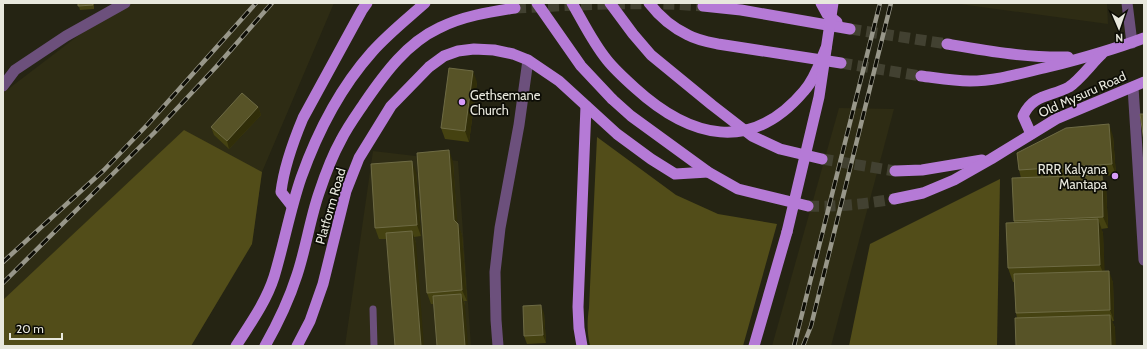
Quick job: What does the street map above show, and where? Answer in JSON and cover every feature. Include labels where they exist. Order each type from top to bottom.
[{"type":"main road","points":[[292,206],[281,192],[286,166],[296,136],[304,118],[367,3]]},
{"type":"main road","points":[[236,346],[252,322],[274,278],[292,206],[301,177],[325,122],[353,76],[372,52],[387,36],[426,3]]},
{"type":"main road","points":[[537,3],[581,66],[612,99],[631,116],[708,172],[738,189],[808,206]]},
{"type":"main road","points":[[572,3],[607,60],[646,98],[678,120],[694,127],[714,132],[735,132],[754,128],[772,120],[805,91],[813,78],[826,48]]},
{"type":"main road","points":[[610,3],[633,34],[652,55],[752,136],[780,149],[822,159]]},
{"type":"main road","points":[[649,3],[671,24],[688,35],[718,44],[841,63]]},
{"type":"main road","points":[[703,6],[741,10],[847,29],[827,14],[820,3]]},
{"type":"main road","points":[[754,346],[789,225],[819,97],[833,3]]},
{"type":"main road","points":[[265,346],[286,305],[298,274],[318,194],[329,165],[340,140],[378,83],[398,58],[418,41],[438,28],[462,19],[515,8]]},
{"type":"main road","points":[[921,76],[944,80],[970,81],[995,79],[1102,53],[1144,38]]},
{"type":"main road","points":[[947,44],[1009,55],[1032,57],[1075,57],[1102,53]]},
{"type":"main road","name":"Platform Road","points":[[297,346],[310,321],[322,284],[346,191],[360,158],[390,106],[429,66],[444,56],[458,51],[494,50],[513,54],[528,60],[559,81],[617,134],[651,159],[675,174],[708,172]]},
{"type":"main road","points":[[1031,134],[1023,116],[1027,107],[1041,97],[1069,86],[1078,79],[1102,53]]},
{"type":"main road","name":"Old Mysuru Road","points":[[894,199],[923,193],[954,180],[1062,116],[1144,82]]},
{"type":"main road","points":[[582,346],[578,307],[586,106]]},
{"type":"main road","points":[[895,171],[922,170],[991,159]]},
{"type":"street","points":[[3,86],[16,70],[28,61],[66,36],[125,3]]},
{"type":"street","points":[[1127,3],[1132,43]]},
{"type":"street","points":[[498,346],[495,272],[500,228],[519,125],[528,60]]},
{"type":"street","points":[[1133,87],[1144,260]]},
{"type":"lane","points":[[373,309],[374,346]]},
{"type":"shaded area","points":[[121,3],[334,3],[262,172],[252,244],[191,346],[3,346],[3,93]]},
{"type":"shaded area","points":[[952,3],[1107,3],[1108,24]]},
{"type":"shaded area","points":[[839,108],[894,109],[831,346],[772,346]]},
{"type":"shaded area","points":[[184,130],[262,172],[252,244],[191,346],[3,346],[3,300]]},
{"type":"shaded area","points":[[597,137],[676,195],[718,214],[777,224],[743,346],[590,346],[588,322]]},
{"type":"shaded area","points":[[373,151],[458,161],[471,346],[345,346]]},
{"type":"shaded area","points":[[1000,179],[997,346],[849,346],[870,244]]},
{"type":"building","points":[[78,3],[92,3],[93,5],[78,6]]},
{"type":"building","points":[[449,68],[473,71],[465,131],[441,128]]},
{"type":"building","points":[[242,93],[258,107],[227,141],[211,127]]},
{"type":"building","points":[[1140,114],[1144,114],[1144,141]]},
{"type":"building","points":[[1109,124],[1112,164],[1019,170],[1017,153],[1066,128]]},
{"type":"building","points":[[449,150],[454,220],[458,224],[462,290],[427,293],[417,153]]},
{"type":"building","points":[[412,161],[417,225],[375,228],[371,164]]},
{"type":"building","points":[[1102,175],[1103,217],[1014,221],[1012,178]]},
{"type":"building","points":[[1098,219],[1100,265],[1008,268],[1006,223]]},
{"type":"building","points":[[412,231],[421,346],[395,346],[386,233]]},
{"type":"building","points":[[1109,271],[1110,310],[1016,313],[1014,274]]},
{"type":"building","points":[[461,294],[465,346],[437,346],[433,296]]},
{"type":"building","points":[[541,305],[543,335],[524,336],[523,306]]},
{"type":"building","points":[[1110,315],[1111,346],[1016,346],[1015,318]]},
{"type":"tunnel","points":[[515,8],[632,4],[703,6]]},
{"type":"tunnel","points":[[850,29],[947,44]]},
{"type":"tunnel","points":[[841,63],[921,76]]},
{"type":"tunnel","points":[[822,159],[895,171]]},
{"type":"tunnel","points":[[808,206],[851,205],[894,199]]},
{"type":"railway","points":[[3,262],[104,170],[148,124],[256,3]]},
{"type":"railway","points":[[3,283],[154,133],[216,67],[272,3]]},
{"type":"railway","points":[[794,346],[880,3]]},
{"type":"railway","points":[[803,346],[811,326],[891,3]]},
{"type":"place","name":"Gethsemane Church","points":[[462,102]]},
{"type":"place","name":"RRR Kalyana Mantapa","points":[[1115,176]]}]
